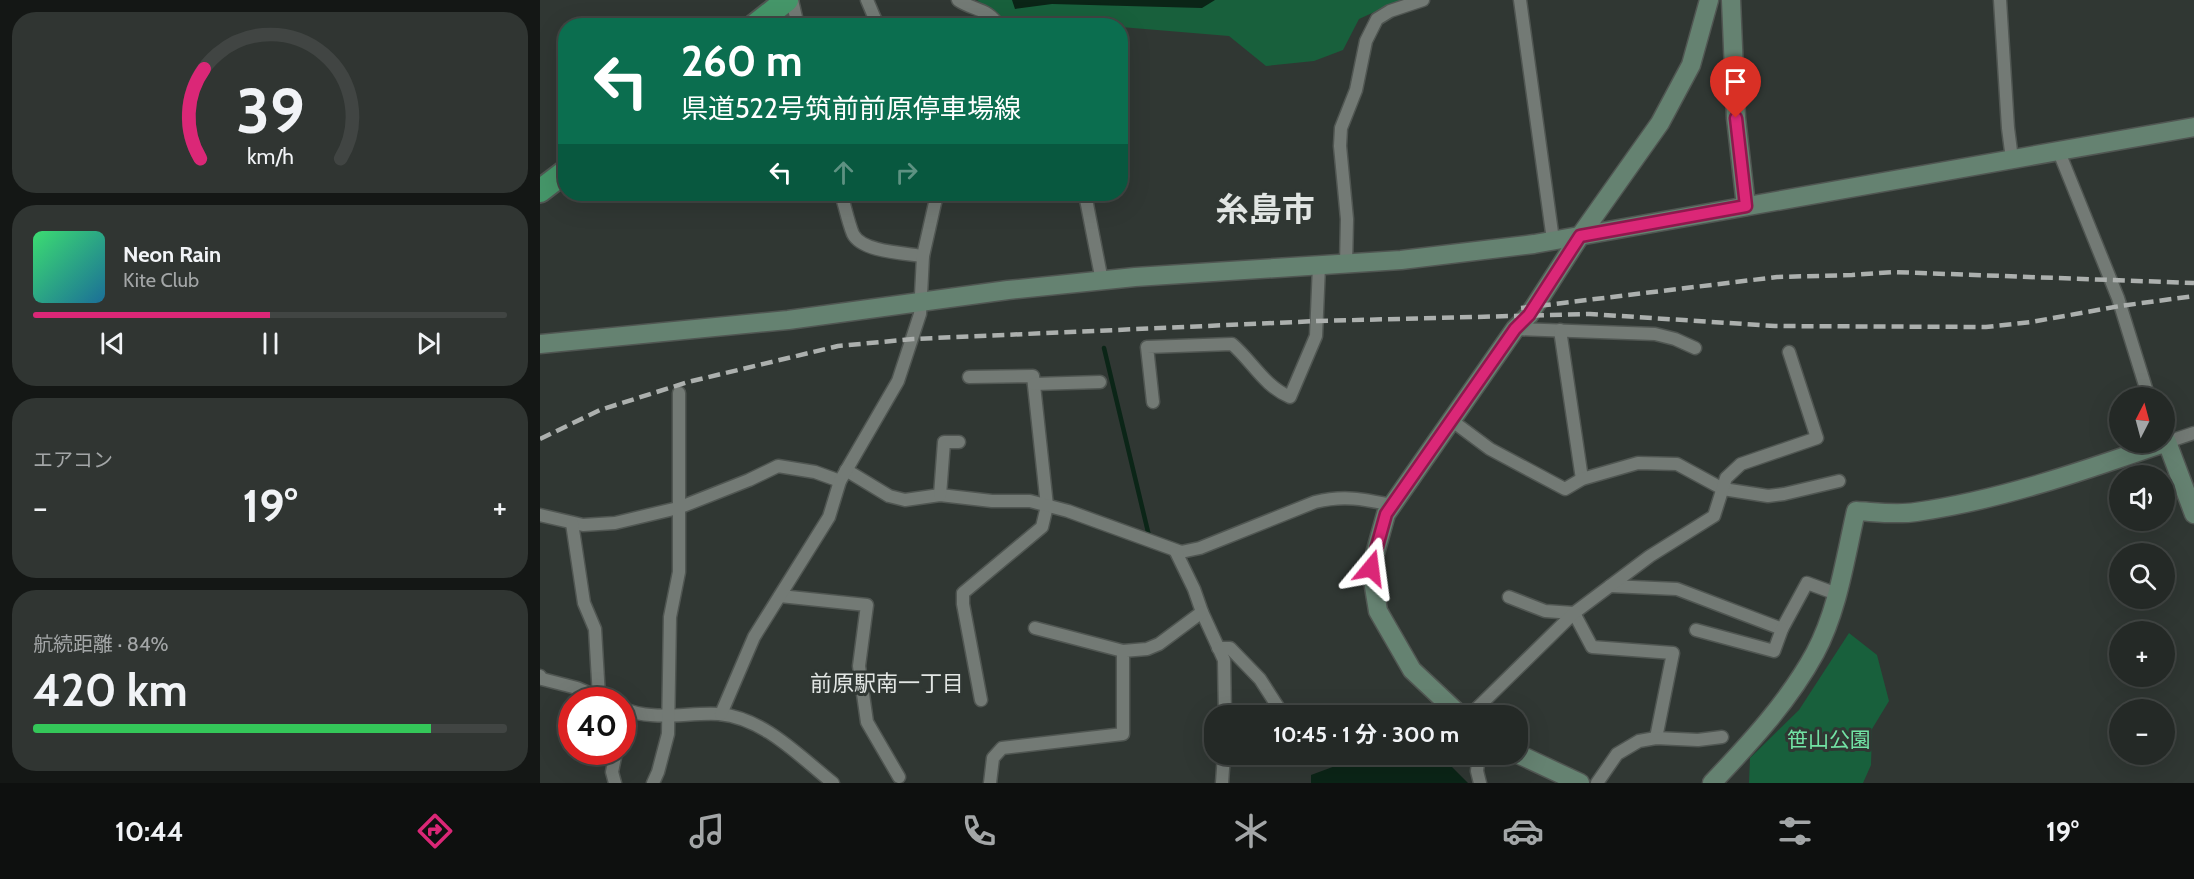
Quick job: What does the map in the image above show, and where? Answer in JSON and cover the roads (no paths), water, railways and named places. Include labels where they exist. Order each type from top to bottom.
[{"type":"highway","points":[[764,18],[787,0]]},
{"type":"highway","points":[[540,191],[558,177]]},
{"type":"street","points":[[792,0],[796,18]]},
{"type":"street","points":[[867,0],[875,18]]},
{"type":"street","points":[[958,0],[969,8],[983,9],[993,18]]},
{"type":"street","points":[[1346,265],[1347,219],[1340,146],[1341,128],[1356,90],[1366,41],[1377,19],[1390,11],[1423,0]]},
{"type":"street","points":[[1520,0],[1553,240]]},
{"type":"street","points":[[1449,705],[1412,670],[1378,611],[1371,568],[1386,514],[1515,329],[1529,315],[1580,236],[1660,123],[1691,65],[1709,0]]},
{"type":"street","points":[[1731,0],[1736,118],[1746,206]]},
{"type":"street","points":[[2000,0],[2012,159]]},
{"type":"street","points":[[540,344],[788,320],[1102,281],[1401,260],[1580,236],[2194,127]]},
{"type":"street","points":[[2059,152],[2118,298],[2146,387]]},
{"type":"street","points":[[843,201],[857,241],[869,247],[923,256]]},
{"type":"street","points":[[721,714],[754,637],[829,517],[843,476],[898,381],[913,339],[922,302],[923,256],[935,201]]},
{"type":"street","points":[[1086,201],[1102,281]]},
{"type":"street","points":[[1153,402],[1147,348],[1232,344],[1243,353],[1261,376],[1280,392],[1290,397],[1316,336],[1319,266]]},
{"type":"street","points":[[1515,329],[1655,334],[1675,339],[1695,348]]},
{"type":"street","points":[[1560,330],[1582,479]]},
{"type":"street","points":[[1480,705],[1574,613],[1650,556],[1714,516],[1726,478],[1741,465],[1817,438],[1789,352]]},
{"type":"street","points":[[969,376],[1033,376],[1047,506],[1042,527],[963,593],[963,604],[981,700]]},
{"type":"street","points":[[1034,384],[1100,382]]},
{"type":"street","points":[[653,783],[668,734],[670,617],[679,572],[679,393]]},
{"type":"street","points":[[1451,420],[1490,449],[1565,489],[1582,479],[1638,463],[1677,464],[1723,489],[1768,496],[1839,482]]},
{"type":"street","points":[[2175,437],[2194,433]]},
{"type":"street","points":[[940,495],[944,442],[959,442]]},
{"type":"street","points":[[1712,783],[1750,745],[1815,652],[1837,594],[1856,511],[1914,512],[1981,499],[2099,465],[2130,453]]},
{"type":"street","points":[[2171,453],[2194,514]]},
{"type":"street","points":[[540,515],[583,525],[615,523],[678,508],[778,466],[843,476],[889,496],[905,500],[940,495],[993,501],[1030,501],[1079,515],[1176,552],[1200,548],[1324,500],[1349,497],[1392,505]]},
{"type":"street","points":[[572,523],[584,603],[595,629],[601,687]]},
{"type":"street","points":[[1176,552],[1224,660],[1226,705]]},
{"type":"street","points":[[1696,630],[1774,651],[1782,629],[1807,583],[1837,594]]},
{"type":"street","points":[[1610,586],[1677,590],[1782,629]]},
{"type":"street","points":[[780,596],[867,605],[859,666],[867,722],[899,777]]},
{"type":"street","points":[[1509,597],[1545,611],[1574,613]]},
{"type":"street","points":[[1035,628],[1123,651],[1147,649],[1159,644],[1202,612]]},
{"type":"street","points":[[1574,613],[1592,647],[1672,653],[1656,738]]},
{"type":"street","points":[[1218,648],[1230,648],[1260,679],[1277,705]]},
{"type":"street","points":[[990,783],[993,758],[1002,748],[1124,734],[1123,651]]},
{"type":"street","points":[[541,680],[573,687]]},
{"type":"street","points":[[636,713],[721,714],[763,727],[833,783]]},
{"type":"street","points":[[1597,783],[1617,754],[1640,741],[1656,738],[1698,740],[1722,737]]},
{"type":"street","points":[[1528,759],[1580,783]]},
{"type":"street","points":[[613,765],[612,772],[615,783]]},
{"type":"street","points":[[1222,783],[1223,765]]},
{"type":"street","points":[[1478,765],[1480,783]]},
{"type":"waterway","points":[[1104,348],[1149,536]]},
{"type":"railway","points":[[1521,308],[1777,277],[1893,272],[2194,283]]},
{"type":"railway","points":[[540,439],[600,410],[688,382],[838,346],[913,339],[1318,321],[1590,314],[1775,326],[1986,327],[2194,296]]},
{"type":"district","name":"糸島市","points":[[1265,209]]},
{"type":"district","name":"前原駅南一丁目","points":[[887,683]]},
{"type":"park label","name":"笹山公園","points":[[1829,740]]}]
